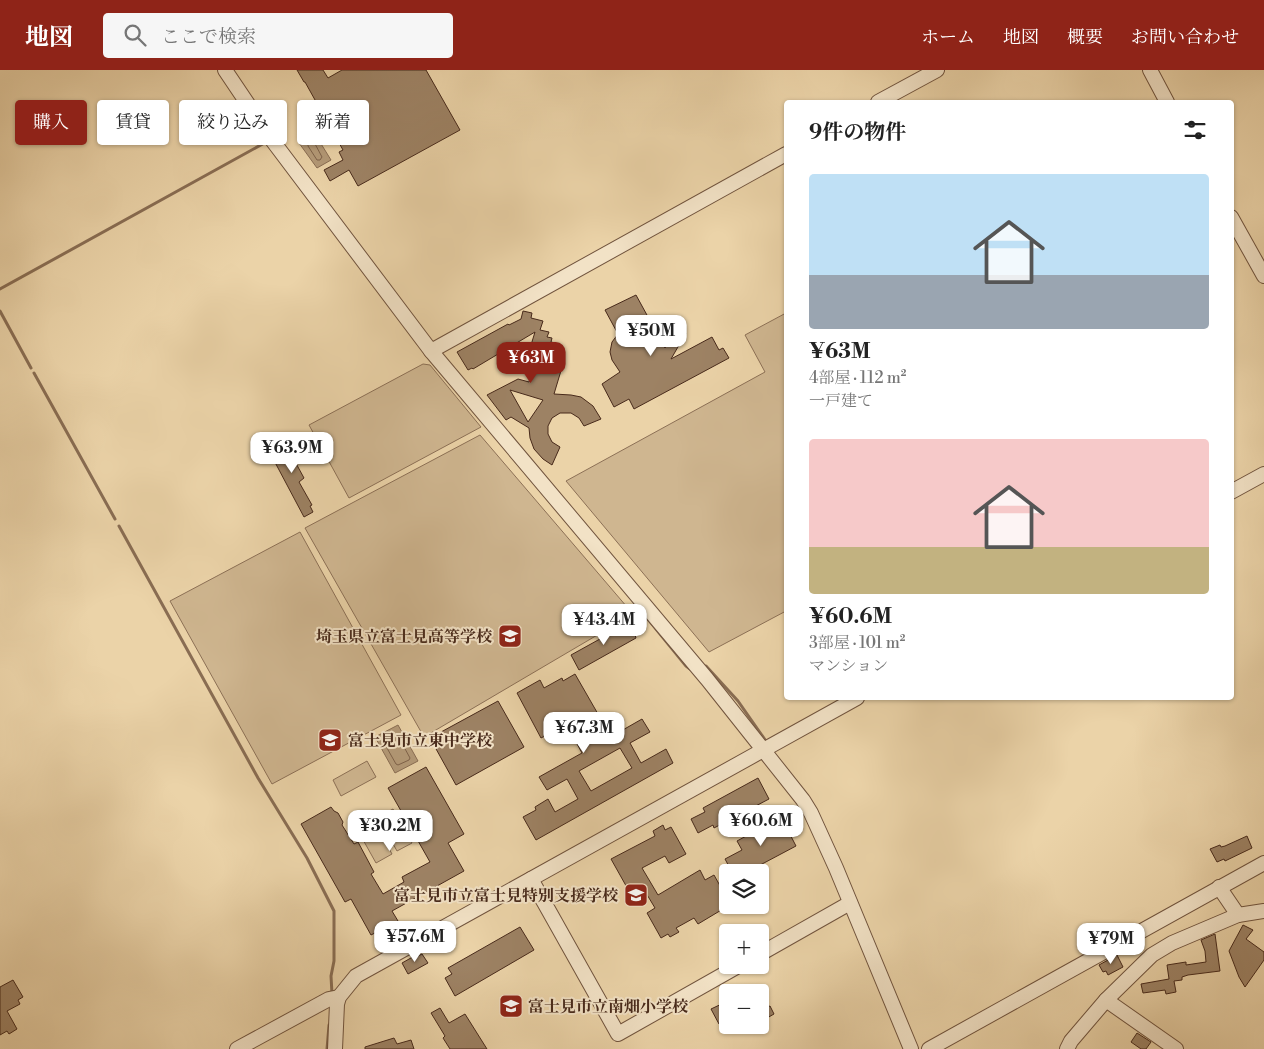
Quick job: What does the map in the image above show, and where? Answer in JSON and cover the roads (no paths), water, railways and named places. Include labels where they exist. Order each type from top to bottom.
[{"type":"street","points":[[225,70],[278,148],[432,351],[700,672],[811,813],[911,1049]]},
{"type":"street","points":[[882,100],[937,70]]},
{"type":"street","points":[[1150,70],[1167,100]]},
{"type":"street","points":[[432,351],[784,155]]},
{"type":"street","points":[[1234,223],[1264,276]]},
{"type":"street","points":[[1234,490],[1264,474]]},
{"type":"street","points":[[335,1049],[339,997],[356,976],[853,700]]},
{"type":"street","points":[[929,1049],[1264,863]]},
{"type":"street","points":[[532,879],[618,1034],[724,974]]},
{"type":"street","points":[[1219,887],[1238,915]]},
{"type":"street","points":[[769,949],[850,903]]},
{"type":"street","points":[[1067,1049],[1071,1041],[1106,1000],[1152,955],[1172,943],[1238,915],[1264,911]]},
{"type":"street","points":[[237,1049],[329,999],[339,997]]},
{"type":"street","points":[[1106,1000],[1176,1049]]},
{"type":"water","points":[[300,145],[322,145],[331,160],[317,168]]},
{"type":"water","points":[[398,725],[418,761],[395,773],[375,737]]},
{"type":"waterway","points":[[0,289],[261,145]]},
{"type":"waterway","points":[[0,311],[31,368]]},
{"type":"waterway","points":[[34,373],[115,519]]},
{"type":"waterway","points":[[119,526],[258,778],[307,858],[334,911],[332,994]]},
{"type":"waterway","points":[[643,613],[690,669]]},
{"type":"waterway","points":[[702,667],[706,666],[738,701],[768,744]]},
{"type":"waterway","points":[[327,1049],[329,1025]]},
{"type":"place","name":"埼玉県立富士見高等学校","points":[[510,636]]},
{"type":"place","name":"富士見市立東中学校","points":[[330,740]]},
{"type":"place","name":"富士見市立富士見特別支援学校","points":[[636,895]]},
{"type":"place","name":"富士見市立南畑小学校","points":[[511,1006]]}]
